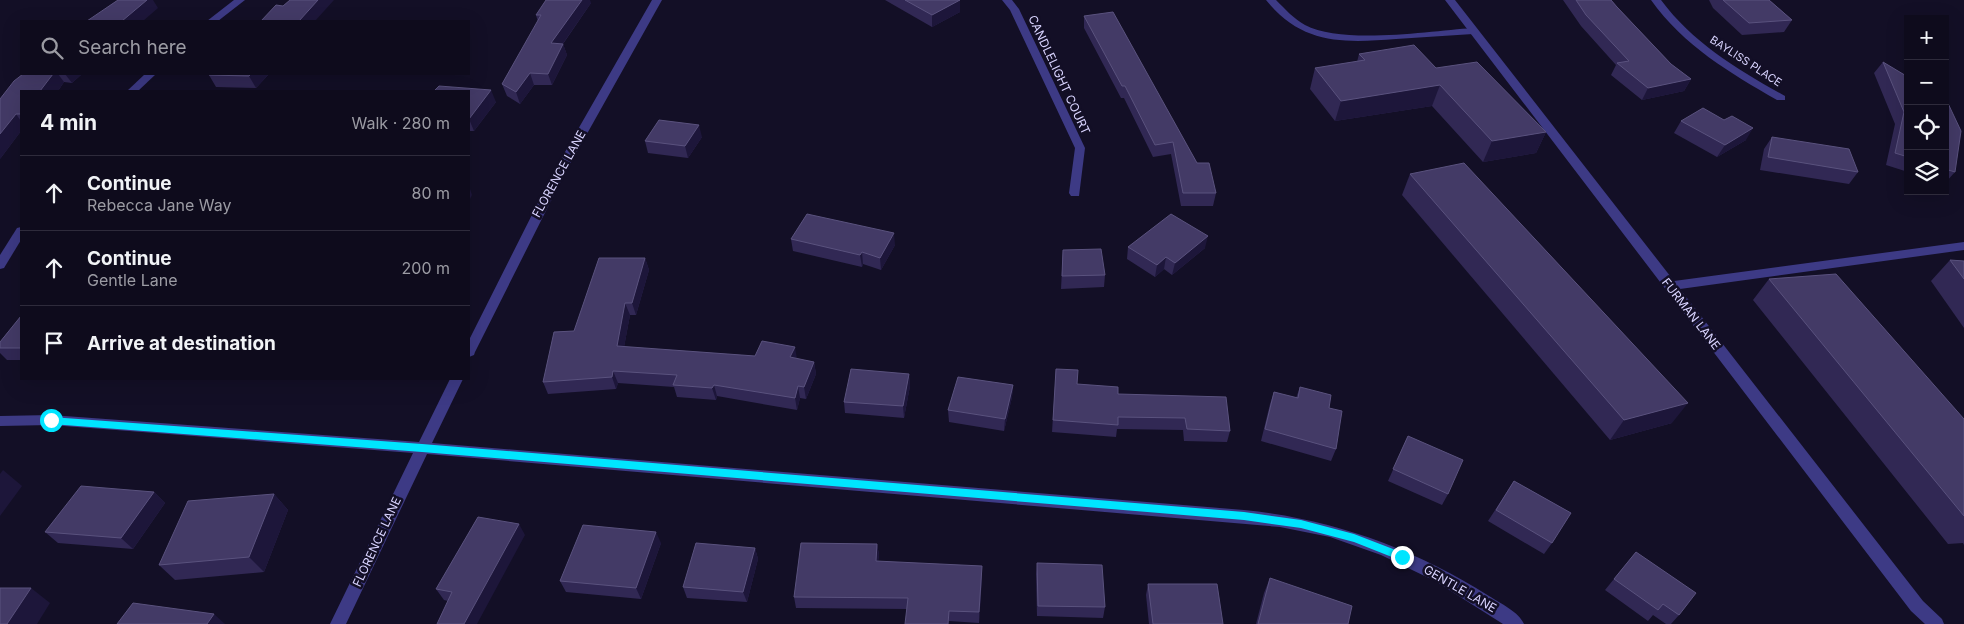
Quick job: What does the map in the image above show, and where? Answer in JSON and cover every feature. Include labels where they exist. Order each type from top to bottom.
[{"type":"street","points":[[213,20],[240,0]]},
{"type":"street","name":"FLORENCE LANE","points":[[470,350],[559,173],[657,0]]},
{"type":"street","name":"CANDLELIGHT COURT","points":[[1007,0],[1014,9],[1080,148],[1075,193]]},
{"type":"street","points":[[1271,0],[1275,6],[1304,28],[1334,38],[1356,39],[1473,31]]},
{"type":"street","name":"FURMAN LANE","points":[[1450,0],[1917,606],[1936,624]]},
{"type":"street","name":"BAYLISS PLACE","points":[[1656,0],[1677,26],[1696,43],[1732,70],[1781,98]]},
{"type":"street","points":[[133,90],[150,75]]},
{"type":"street","points":[[0,265],[20,233]]},
{"type":"street","points":[[1670,286],[1964,246]]},
{"type":"street","name":"FLORENCE LANE","points":[[338,624],[456,380]]},
{"type":"street","name":"GENTLE LANE","points":[[0,421],[51,420],[422,448],[1224,514],[1301,524],[1354,538],[1402,557],[1450,581],[1516,624]]},
{"type":"building","points":[[118,0],[147,0],[123,20],[88,20]]},
{"type":"building","points":[[290,0],[318,0],[300,20],[262,20],[276,5],[283,6]]},
{"type":"building","points":[[546,0],[582,0],[551,43],[563,44],[548,74],[530,73],[516,92],[502,84],[541,15],[536,15]]},
{"type":"building","points":[[905,0],[960,0],[932,15]]},
{"type":"building","points":[[1576,0],[1611,0],[1671,64],[1691,79],[1648,88],[1617,63],[1629,61],[1586,15]]},
{"type":"building","points":[[1723,0],[1769,0],[1792,20],[1749,23]]},
{"type":"building","points":[[1113,12],[1197,163],[1209,163],[1216,193],[1183,193],[1173,142],[1155,145],[1125,86],[1122,86],[1084,16]]},
{"type":"building","points":[[1414,45],[1436,68],[1477,62],[1546,132],[1492,141],[1440,85],[1341,101],[1315,68],[1365,60],[1359,54]]},
{"type":"building","points":[[1883,62],[1904,75],[1904,112]]},
{"type":"building","points":[[22,75],[52,75],[41,90],[20,90],[20,114],[16,114],[0,134],[0,99],[14,81]]},
{"type":"building","points":[[209,75],[250,75],[249,76]]},
{"type":"building","points":[[439,86],[491,90],[470,118],[470,90],[435,90]]},
{"type":"building","points":[[1949,106],[1961,131],[1955,172],[1949,170]]},
{"type":"building","points":[[1703,108],[1724,120],[1732,116],[1753,128],[1725,145],[1681,121]]},
{"type":"building","points":[[1904,112],[1904,156],[1895,153]]},
{"type":"building","points":[[659,120],[699,125],[685,146],[645,141]]},
{"type":"building","points":[[1772,137],[1849,149],[1858,172],[1768,157]]},
{"type":"building","points":[[1464,163],[1688,403],[1624,420],[1410,174]]},
{"type":"building","points":[[807,214],[894,233],[880,258],[862,252],[860,255],[791,239]]},
{"type":"building","points":[[1171,214],[1208,236],[1175,263],[1166,257],[1157,265],[1128,247]]},
{"type":"building","points":[[1101,249],[1105,275],[1062,276],[1063,250]]},
{"type":"building","points":[[599,258],[645,258],[632,303],[625,303],[617,346],[755,356],[762,341],[795,347],[790,357],[814,362],[804,387],[798,386],[795,398],[714,385],[712,388],[673,385],[677,375],[613,371],[612,377],[543,382],[554,332],[574,331]]},
{"type":"building","points":[[1950,260],[1964,261],[1964,279]]},
{"type":"building","points":[[1836,274],[1964,419],[1964,516],[1769,279]]},
{"type":"building","points":[[20,317],[20,348],[0,348],[0,342]]},
{"type":"building","points":[[851,369],[909,374],[903,406],[844,402]]},
{"type":"building","points":[[1056,369],[1078,370],[1077,384],[1118,387],[1118,394],[1226,397],[1230,431],[1187,429],[1185,418],[1118,417],[1118,425],[1053,420]]},
{"type":"building","points":[[958,377],[1013,385],[1005,419],[948,410]]},
{"type":"building","points":[[1300,387],[1331,395],[1329,408],[1342,411],[1336,449],[1265,429],[1274,392],[1298,398]]},
{"type":"building","points":[[1408,436],[1463,460],[1448,494],[1393,469]]},
{"type":"building","points":[[1514,481],[1571,513],[1552,543],[1496,510]]},
{"type":"building","points":[[81,486],[154,492],[121,538],[45,532]]},
{"type":"building","points":[[274,494],[249,557],[159,565],[188,501]]},
{"type":"building","points":[[478,517],[519,524],[464,624],[437,624],[452,592],[436,589]]},
{"type":"building","points":[[583,525],[656,532],[636,588],[560,581]]},
{"type":"building","points":[[696,543],[755,548],[743,592],[683,587]]},
{"type":"building","points":[[801,543],[877,544],[876,561],[982,566],[979,612],[949,611],[948,624],[905,624],[908,598],[794,597]]},
{"type":"building","points":[[1636,552],[1696,593],[1679,615],[1663,604],[1658,610],[1614,579]]},
{"type":"building","points":[[1037,563],[1102,565],[1105,607],[1038,606]]},
{"type":"building","points":[[1270,578],[1352,606],[1348,624],[1258,624]]},
{"type":"building","points":[[1148,584],[1217,584],[1223,624],[1153,624]]},
{"type":"building","points":[[0,588],[31,588],[7,624],[0,624]]},
{"type":"building","points":[[133,603],[214,614],[207,624],[117,624]]},
{"type":"route","points":[[51,420],[422,448],[1244,516],[1301,524],[1354,538],[1402,557]]}]
